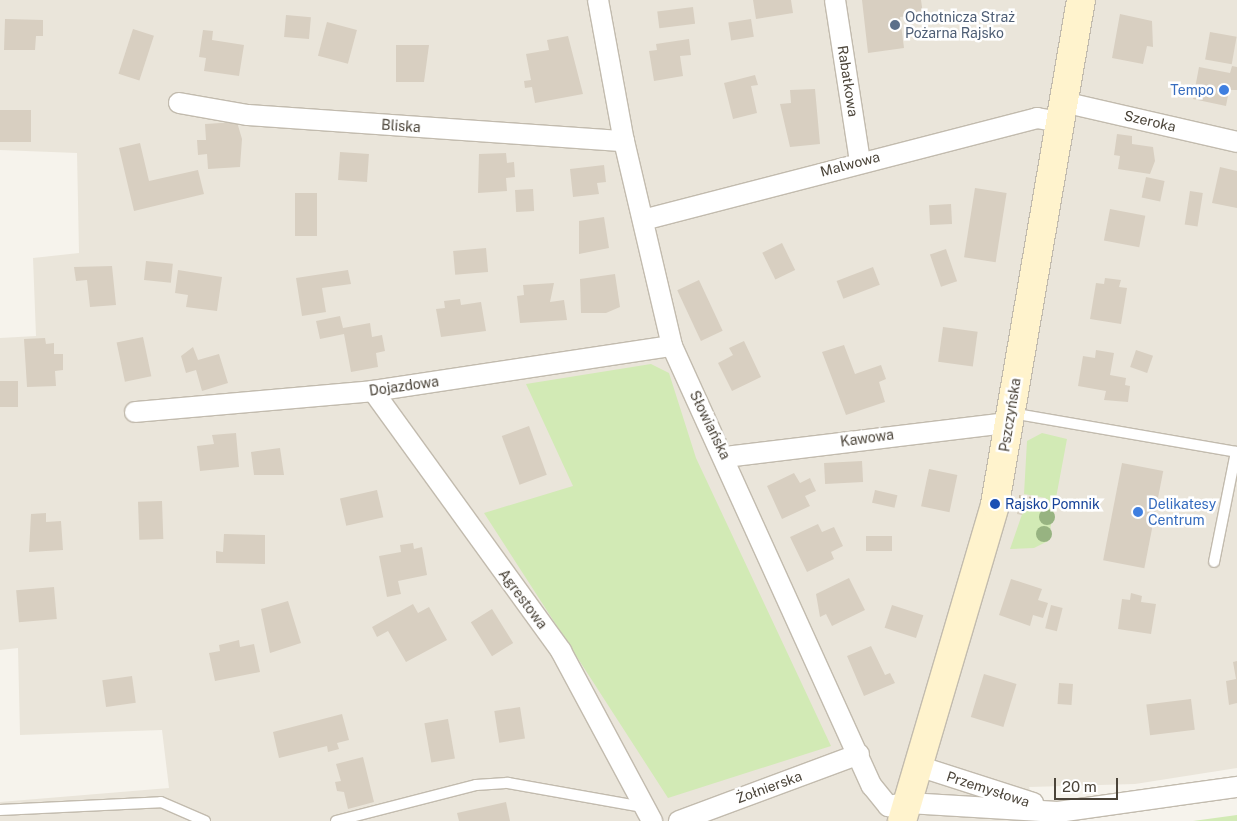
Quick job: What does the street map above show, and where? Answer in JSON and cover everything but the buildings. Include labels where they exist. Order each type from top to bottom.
[{"type":"main road","name":"Pszczyńska","points":[[905,812],[995,504],[1081,0]]},
{"type":"street","name":"Słowiańska","points":[[598,0],[624,140],[672,346],[725,457],[872,786],[888,806],[905,812]]},
{"type":"street","name":"Rabatkowa","points":[[835,0],[860,162]]},
{"type":"street","name":"Bliska","points":[[179,103],[248,115],[624,140]]},
{"type":"street","name":"Malwowa","points":[[643,220],[860,162],[1061,112]]},
{"type":"street","name":"Szeroka","points":[[1061,112],[1237,142]]},
{"type":"street","name":"Dojazdowa","points":[[135,412],[373,391],[672,346]]},
{"type":"street","name":"Agrestowa","points":[[373,391],[561,651],[648,814]]},
{"type":"street","name":"Kawowa","points":[[725,457],[1009,418]]},
{"type":"street","name":"Żołnierska","points":[[679,821],[859,754]]},
{"type":"street","name":"Przemysłowa","points":[[918,766],[1060,816]]},
{"type":"street","name":"Przemysłowa","points":[[905,812],[1060,816],[1237,787]]},
{"type":"lane","points":[[1009,418],[1236,451],[1214,562]]},
{"type":"lane","points":[[336,821],[476,785],[508,783],[648,814]]},
{"type":"lane","points":[[0,810],[161,802],[205,821]]},
{"type":"path","points":[[1018,496],[1037,499]]},
{"type":"shaded area","points":[[0,0],[1237,0],[1237,768],[1135,784],[1029,787],[1040,821],[0,821],[0,802],[169,788],[162,730],[20,735],[18,648],[0,650],[0,338],[36,336],[33,258],[79,253],[77,153],[0,150]]},
{"type":"green space","points":[[651,364],[669,373],[696,458],[831,746],[668,798],[484,513],[573,486],[526,384]]},
{"type":"green space","points":[[1042,433],[1067,439],[1048,541],[1034,548],[1010,549],[1027,500],[1045,503],[1046,498],[1024,494],[1027,441]]},
{"type":"green space","points":[[1237,815],[1237,821],[1193,821]]},
{"type":"place","name":"Ochotnicza Straż Pożarna Rajsko","points":[[895,25]]},
{"type":"place","name":"Tempo","points":[[1224,90]]},
{"type":"place","name":"Rajsko Pomnik","points":[[995,504]]},
{"type":"place","name":"Delikatesy Centrum","points":[[1138,512]]}]
